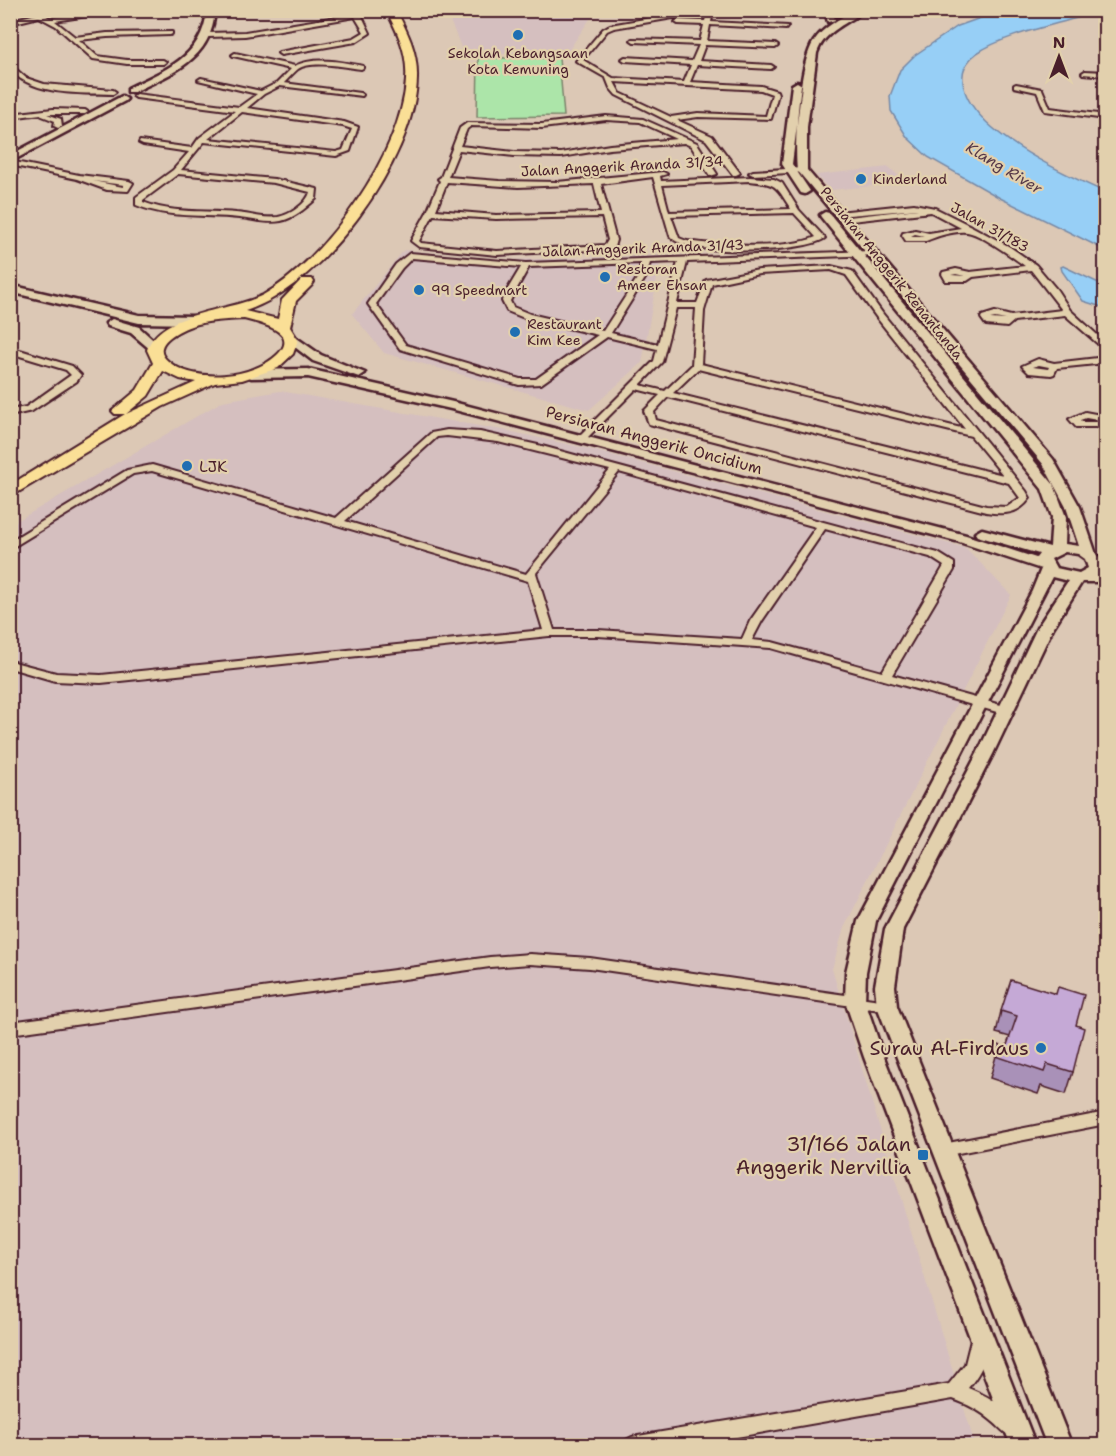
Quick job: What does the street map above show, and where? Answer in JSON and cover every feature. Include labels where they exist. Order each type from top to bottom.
[{"type":"main road","points":[[10,152],[116,96],[133,93],[178,65],[198,49],[208,35],[212,22],[211,10]]},
{"type":"main road","points":[[217,379],[183,376],[160,364],[155,356],[155,347],[168,332],[200,319],[262,301],[287,285],[341,233],[381,174],[402,127],[411,66],[405,37],[391,10]]},
{"type":"main road","points":[[10,492],[163,399],[217,379],[251,374],[278,362],[287,354],[291,346],[287,333],[290,300],[352,235],[393,177],[413,131],[420,102],[422,66],[416,36],[402,10]]},
{"type":"main road","points":[[820,10],[843,15]]},
{"type":"main road","points":[[789,170],[788,150],[806,40],[843,15],[861,10]]},
{"type":"main road","points":[[802,170],[803,126],[812,52],[823,36],[843,15]]},
{"type":"main road","points":[[10,161],[116,96]]},
{"type":"main road","name":"Persiaran Anggerik Renantanda","points":[[789,170],[1048,488],[1062,525],[1049,559],[980,704],[867,921],[856,972],[855,1001]]},
{"type":"main road","name":"Persiaran Anggerik Renantanda","points":[[802,170],[1048,462],[1077,511],[1096,560]]},
{"type":"main road","points":[[10,288],[139,319],[200,319],[244,315],[266,319],[287,333]]},
{"type":"main road","points":[[10,298],[124,326],[135,330],[155,347]]},
{"type":"main road","name":"Persiaran Anggerik Oncidium","points":[[287,333],[317,358],[344,369],[961,538],[1049,559]]},
{"type":"main road","points":[[10,478],[132,404],[143,393],[160,364]]},
{"type":"main road","name":"Persiaran Anggerik Oncidium","points":[[251,374],[309,373],[329,376],[586,434]]},
{"type":"main road","points":[[1060,1446],[887,1006],[885,986],[894,928],[985,754],[1045,628],[1081,577],[1095,570],[1096,560],[1074,549],[1049,559],[1058,575],[1081,577],[1106,578]]},
{"type":"main road","points":[[855,1001],[874,1057],[1024,1446]]},
{"type":"street","points":[[50,20],[123,10]]},
{"type":"street","points":[[670,119],[698,115],[769,118],[774,91],[762,88],[612,80],[603,73],[579,63],[608,27],[676,15],[756,10]]},
{"type":"street","points":[[10,21],[39,13],[95,58],[164,62]]},
{"type":"street","points":[[208,35],[245,34],[356,13],[367,33],[356,40],[281,53]]},
{"type":"street","points":[[686,84],[703,43],[710,13]]},
{"type":"street","points":[[678,22],[786,27]]},
{"type":"street","points":[[74,39],[107,35],[170,33]]},
{"type":"street","points":[[634,40],[775,46]]},
{"type":"street","points":[[235,55],[296,68]]},
{"type":"street","points":[[625,59],[771,67]]},
{"type":"street","points":[[176,172],[274,181],[309,188],[315,194],[289,217],[274,220],[230,214],[181,213],[139,203],[139,199],[176,172],[202,140],[262,93],[279,84],[296,68],[304,64],[319,63],[361,67]]},
{"type":"street","points":[[10,66],[24,79],[56,87],[116,96]]},
{"type":"street","points":[[1085,73],[1106,74]]},
{"type":"street","points":[[13,83],[24,79]]},
{"type":"street","points":[[201,80],[262,93]]},
{"type":"street","points":[[612,80],[613,88],[618,94],[714,142],[736,173]]},
{"type":"street","points":[[279,84],[360,95]]},
{"type":"street","points":[[1016,86],[1040,90],[1047,110],[1106,117]]},
{"type":"street","points":[[133,93],[356,128],[346,151],[336,154],[202,140]]},
{"type":"street","points":[[10,116],[85,112]]},
{"type":"street","points":[[34,113],[59,120],[58,126]]},
{"type":"street","points":[[597,182],[612,240],[611,245],[607,247],[497,253],[419,245],[415,241],[431,212],[442,179],[466,126],[480,123],[542,126],[606,118],[633,118],[649,123],[694,145],[713,174]]},
{"type":"street","points":[[458,148],[514,154],[554,155],[684,141]]},
{"type":"street","points":[[143,143],[192,150]]},
{"type":"street","points":[[10,161],[79,177],[129,183],[125,189],[119,189],[93,184],[79,177]]},
{"type":"street","name":"Jalan Anggerik Aranda 31/34","points":[[442,179],[516,185],[597,182],[627,176],[657,178],[802,170]]},
{"type":"street","points":[[657,178],[767,180],[779,185],[795,211],[818,234],[819,241],[795,245],[688,246],[674,239],[657,178]]},
{"type":"street","name":"Jalan 31/183","points":[[841,217],[873,214],[914,206],[932,210],[1007,249],[1033,267],[1067,312],[1106,348]]},
{"type":"street","points":[[668,214],[795,211]]},
{"type":"street","points":[[431,212],[496,217],[605,215]]},
{"type":"street","points":[[929,235],[970,229]]},
{"type":"street","name":"Jalan Anggerik Aranda 31/43","points":[[606,334],[532,384],[404,347],[372,304],[406,257],[416,255],[526,265],[872,253]]},
{"type":"street","points":[[586,434],[658,362],[683,260]]},
{"type":"street","points":[[606,334],[642,277],[646,261]]},
{"type":"street","points":[[526,265],[507,297],[506,302],[510,309],[527,316],[660,347]]},
{"type":"street","points":[[970,274],[1033,267]]},
{"type":"street","points":[[843,270],[849,273],[972,433],[1022,493],[1023,502],[1005,511],[986,509],[652,422],[649,411],[696,366],[701,306],[704,289],[709,282],[759,272],[843,270]]},
{"type":"street","points":[[671,305],[701,306]]},
{"type":"street","points":[[1011,319],[1067,312]]},
{"type":"street","points":[[10,351],[69,368],[75,372],[74,379],[48,396],[23,411],[10,413]]},
{"type":"street","points":[[1054,366],[1106,360]]},
{"type":"street","points":[[696,366],[972,433]]},
{"type":"street","points":[[634,386],[1009,480]]},
{"type":"street","points":[[338,522],[438,434],[483,437],[617,468],[934,555],[950,565],[885,676]]},
{"type":"street","points":[[10,546],[130,472],[152,468],[521,577],[531,578]]},
{"type":"street","points":[[549,633],[531,578],[535,568],[617,468]]},
{"type":"street","points":[[746,642],[756,621],[822,526]]},
{"type":"street","points":[[10,664],[55,676],[101,679],[549,633],[598,633],[772,645],[1004,710]]},
{"type":"street","points":[[10,1028],[478,964],[530,959],[590,963],[887,1006]]},
{"type":"street","points":[[943,1150],[1106,1118]]},
{"type":"street","points":[[953,1391],[969,1377],[976,1359],[978,1325]]},
{"type":"street","points":[[632,1446],[953,1391],[977,1400],[997,1413],[1024,1446]]},
{"type":"shaded area","name":"Sekolah Kebangsaan Kota Kemuning","points":[[446,11],[600,11],[602,15],[592,16],[566,54],[464,54]]},
{"type":"shaded area","name":"Kinderland","points":[[889,167],[906,183],[830,190],[816,175]]},
{"type":"shaded area","points":[[404,250],[499,260],[661,256],[642,363],[589,410],[384,353],[352,314]]},
{"type":"shaded area","points":[[280,391],[508,431],[585,448],[966,548],[1011,595],[844,928],[832,969],[975,1445],[11,1445],[10,525],[223,401]]},
{"type":"green space","points":[[478,58],[559,58],[564,116],[477,117]]},
{"type":"water","name":"Klang River","points":[[1000,11],[1099,11],[1020,34],[990,46],[972,57],[963,75],[966,94],[978,112],[995,130],[1042,161],[1105,192],[1105,250],[1000,198],[928,157],[907,137],[891,111],[890,96],[900,70],[915,55],[958,26]]},
{"type":"water","points":[[1063,266],[1105,286],[1105,308],[1083,301],[1062,271]]},
{"type":"building","name":"Surau Al-Firdaus","points":[[1011,980],[1056,994],[1058,987],[1084,995],[1076,1025],[1084,1028],[1073,1072],[1047,1064],[1044,1072],[996,1056],[999,1045],[1006,1048],[1017,1016],[1001,1011]]},
{"type":"place","name":"Sekolah Kebangsaan Kota Kemuning","points":[[518,35]]},
{"type":"place","name":"Kinderland","points":[[861,179]]},
{"type":"place","name":"Restoran Ameer Ehsan","points":[[605,277]]},
{"type":"place","name":"99 Speedmart","points":[[419,290]]},
{"type":"place","name":"Restaurant Kim Kee","points":[[515,332]]},
{"type":"place","name":"LJK","points":[[187,466]]},
{"type":"place","name":"Surau Al-Firdaus","points":[[1041,1048]]},
{"type":"place","name":"31/166 Jalan Anggerik Nervillia","points":[[923,1155]]}]
